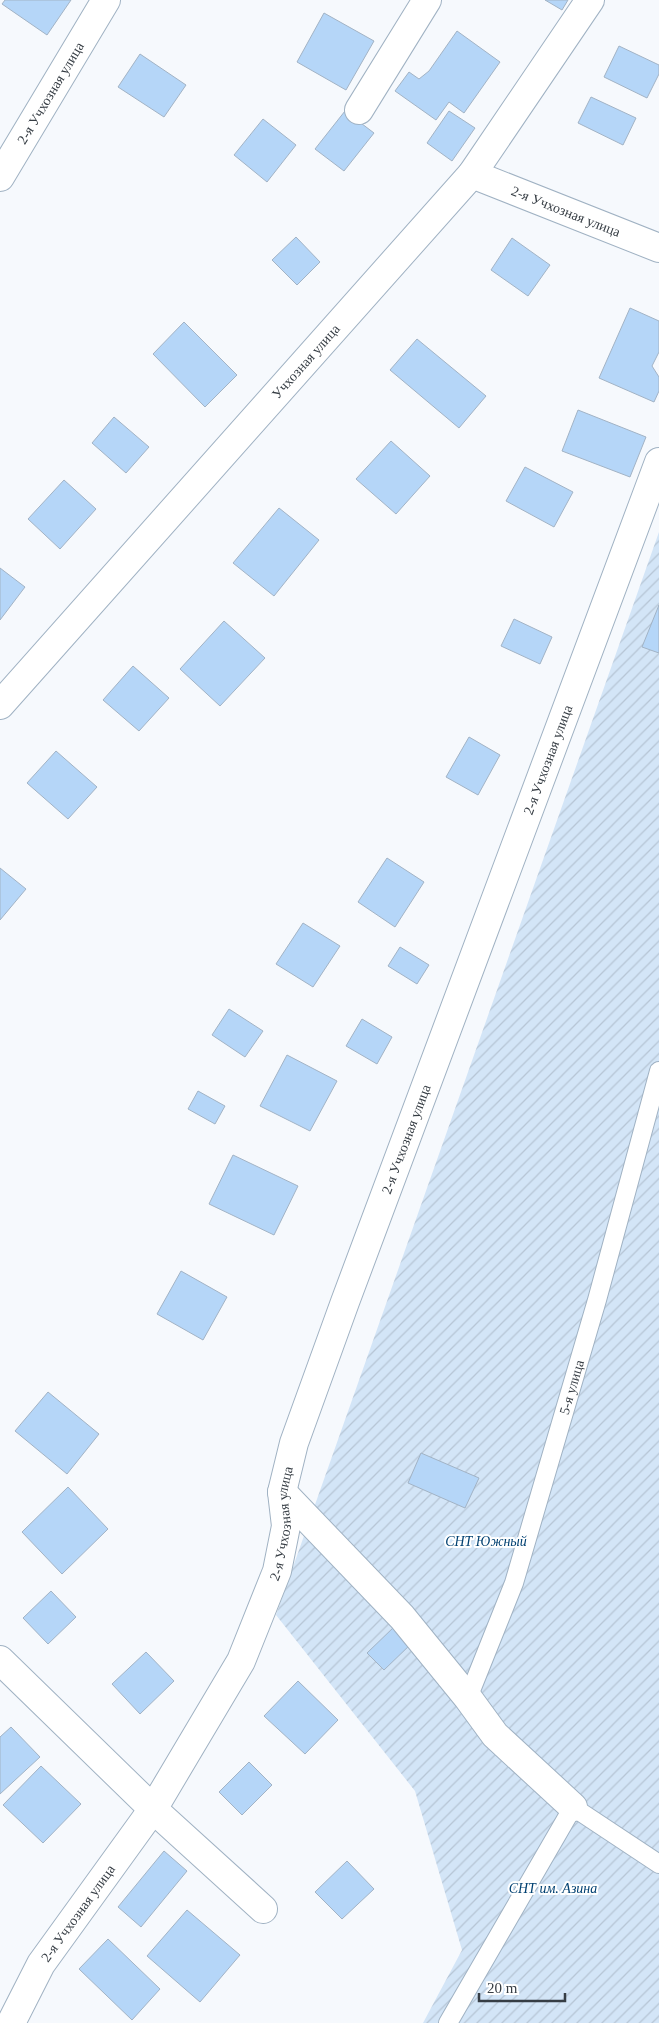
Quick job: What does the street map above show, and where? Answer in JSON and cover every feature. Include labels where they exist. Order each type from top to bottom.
[{"type":"street","points":[[359,110],[427,0]]},
{"type":"street","name":"Учхозная улица","points":[[0,705],[472,174],[590,0]]},
{"type":"street","name":"2-я Учхозная улица","points":[[0,177],[103,5]]},
{"type":"street","name":"2-я Учхозная улица","points":[[472,174],[659,248]]},
{"type":"street","name":"2-я Учхозная улица","points":[[11,2023],[41,1964],[152,1809],[241,1661],[277,1571],[286,1526],[282,1492],[294,1443],[659,462]]},
{"type":"street","points":[[282,1492],[402,1617],[495,1734],[573,1807]]},
{"type":"street","points":[[0,1660],[152,1809],[263,1908]]},
{"type":"lane","name":"5-я улица","points":[[468,1698],[514,1583],[598,1300],[659,1072]]},
{"type":"lane","points":[[448,2023],[573,1807],[659,1864]]},
{"type":"green space","name":"СНТ Южный","points":[[659,532],[659,2023],[423,2023],[462,1950],[415,1791],[276,1615]]},
{"type":"building","points":[[5,0],[71,0],[47,35],[2,4]]},
{"type":"building","points":[[545,0],[568,0],[562,10]]},
{"type":"building","points":[[324,13],[374,41],[346,90],[297,62]]},
{"type":"building","points":[[457,31],[500,62],[464,113],[449,102],[436,120],[395,91],[409,72],[419,79],[429,71]]},
{"type":"building","points":[[619,46],[659,65],[659,74],[647,98],[604,77]]},
{"type":"building","points":[[140,54],[186,85],[164,117],[118,87]]},
{"type":"building","points":[[591,97],[636,118],[623,145],[578,123]]},
{"type":"building","points":[[345,111],[374,133],[344,171],[315,149]]},
{"type":"building","points":[[449,111],[475,128],[452,161],[427,143]]},
{"type":"building","points":[[263,119],[296,145],[267,182],[234,155]]},
{"type":"building","points":[[296,237],[320,262],[297,285],[272,260]]},
{"type":"building","points":[[512,238],[550,265],[528,296],[491,270]]},
{"type":"building","points":[[630,308],[659,321],[659,352],[652,366],[659,377],[659,391],[654,402],[599,378]]},
{"type":"building","points":[[184,322],[237,375],[205,407],[153,354]]},
{"type":"building","points":[[417,339],[486,396],[459,428],[390,370]]},
{"type":"building","points":[[578,410],[646,437],[630,477],[562,451]]},
{"type":"building","points":[[114,417],[149,447],[126,473],[92,443]]},
{"type":"building","points":[[391,441],[430,476],[396,514],[356,479]]},
{"type":"building","points":[[525,467],[573,492],[554,527],[506,501]]},
{"type":"building","points":[[64,480],[96,509],[60,549],[28,519]]},
{"type":"building","points":[[279,508],[319,540],[274,596],[233,563]]},
{"type":"building","points":[[0,568],[25,587],[0,620]]},
{"type":"building","points":[[659,605],[659,653],[642,647]]},
{"type":"building","points":[[514,619],[552,637],[540,664],[501,646]]},
{"type":"building","points":[[224,621],[265,658],[220,706],[180,669]]},
{"type":"building","points":[[133,666],[169,698],[139,731],[103,700]]},
{"type":"building","points":[[469,737],[500,755],[478,795],[446,777]]},
{"type":"building","points":[[56,751],[97,787],[68,819],[27,783]]},
{"type":"building","points":[[387,858],[424,882],[395,927],[358,902]]},
{"type":"building","points":[[0,868],[26,889],[0,920]]},
{"type":"building","points":[[303,923],[340,946],[313,987],[276,964]]},
{"type":"building","points":[[400,947],[429,965],[417,984],[388,966]]},
{"type":"building","points":[[229,1009],[263,1031],[245,1057],[212,1035]]},
{"type":"building","points":[[362,1019],[392,1037],[377,1064],[346,1046]]},
{"type":"building","points":[[287,1055],[337,1081],[310,1131],[260,1106]]},
{"type":"building","points":[[198,1091],[225,1106],[215,1124],[188,1109]]},
{"type":"building","points":[[233,1155],[298,1186],[274,1235],[209,1204]]},
{"type":"building","points":[[181,1271],[227,1297],[203,1340],[157,1314]]},
{"type":"building","points":[[48,1392],[99,1434],[67,1474],[15,1431]]},
{"type":"building","points":[[421,1453],[479,1478],[465,1508],[408,1483]]},
{"type":"building","points":[[68,1487],[108,1529],[62,1574],[22,1532]]},
{"type":"building","points":[[51,1591],[76,1617],[48,1644],[23,1618]]},
{"type":"building","points":[[395,1626],[412,1643],[384,1670],[367,1653]]},
{"type":"building","points":[[146,1652],[174,1681],[140,1714],[112,1684]]},
{"type":"building","points":[[298,1681],[338,1720],[305,1754],[264,1716]]},
{"type":"building","points":[[11,1727],[40,1757],[0,1794],[0,1737]]},
{"type":"building","points":[[249,1762],[272,1785],[242,1815],[219,1792]]},
{"type":"building","points":[[41,1766],[81,1804],[43,1843],[3,1805]]},
{"type":"building","points":[[164,1851],[187,1871],[141,1927],[118,1907]]},
{"type":"building","points":[[347,1861],[374,1889],[342,1919],[315,1892]]},
{"type":"building","points":[[187,1910],[240,1955],[200,2002],[147,1956]]},
{"type":"building","points":[[108,1939],[160,1989],[132,2020],[79,1969]]},
{"type":"park label","name":"СНТ им. Азина","points":[[553,1888]]}]
